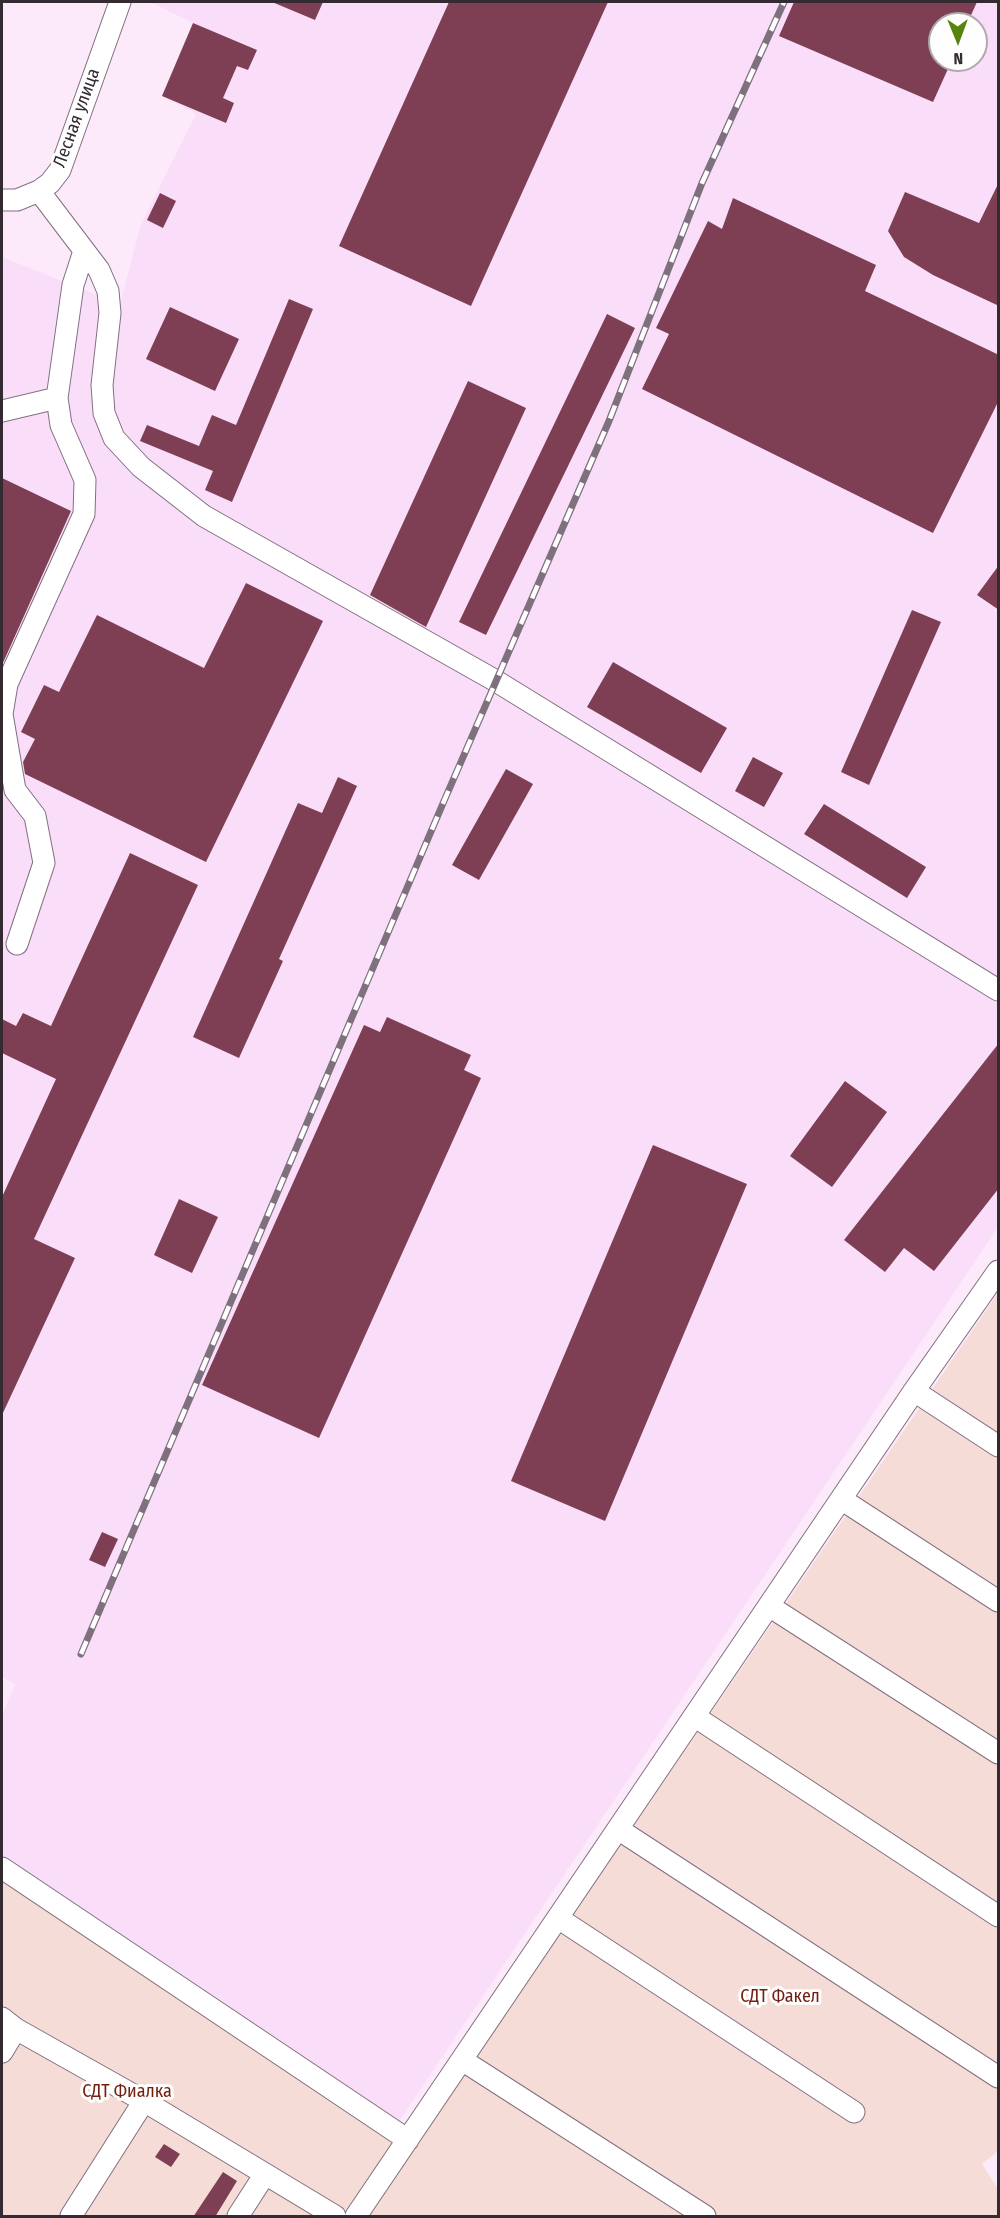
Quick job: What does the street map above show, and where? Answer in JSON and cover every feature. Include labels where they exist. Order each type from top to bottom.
[{"type":"street","name":"Лесная улица","points":[[2,200],[17,200],[39,191],[50,183],[60,170],[120,2]]},
{"type":"street","points":[[39,191],[99,270],[108,291],[110,314],[102,385],[104,413],[114,438],[141,467],[204,516],[496,681],[999,990]]},
{"type":"street","points":[[16,944],[44,863],[35,816],[15,790],[2,714],[4,682],[84,514],[85,480],[61,425],[57,398],[73,285],[84,251]]},
{"type":"street","points":[[2,411],[57,398]]},
{"type":"street","points":[[356,2217],[841,1499],[997,1276]]},
{"type":"street","points":[[914,1392],[999,1446]]},
{"type":"street","points":[[841,1499],[999,1601]]},
{"type":"street","points":[[769,1605],[999,1753]]},
{"type":"street","points":[[694,1716],[999,1916]]},
{"type":"street","points":[[618,1829],[999,2077]]},
{"type":"street","points":[[2,1868],[408,2140]]},
{"type":"street","points":[[558,1918],[854,2112]]},
{"type":"street","points":[[2,2052],[9,2023],[144,2101],[335,2217]]},
{"type":"street","points":[[462,2060],[705,2217]]},
{"type":"street","points":[[71,2217],[144,2101]]},
{"type":"street","points":[[238,2217],[265,2174]]},
{"type":"shaded area","points":[[150,2],[998,2],[998,1227],[398,2123],[2,1856],[2,1715],[15,1684],[2,1677],[2,257],[120,304],[141,224],[196,114],[162,96],[193,23]]},
{"type":"green space","name":"СДТ Факел","points":[[998,1293],[998,2151],[982,2164],[998,2189],[998,2216],[2,2216],[2,1856],[398,2123],[412,2150]]},
{"type":"building","points":[[272,2],[323,2],[315,20]]},
{"type":"building","points":[[449,2],[608,2],[471,306],[339,246]]},
{"type":"building","points":[[794,2],[977,2],[972,12],[928,12],[928,72],[947,72],[933,102],[779,36]]},
{"type":"building","points":[[193,23],[257,50],[248,70],[237,66],[223,98],[234,103],[226,123],[162,96]]},
{"type":"building","points":[[999,182],[999,306],[933,275],[904,257],[888,231],[905,192],[979,223]]},
{"type":"building","points":[[160,193],[176,201],[163,228],[147,220]]},
{"type":"building","points":[[733,198],[876,265],[865,291],[999,355],[999,400],[933,533],[642,389],[669,334],[656,328],[708,221],[722,229]]},
{"type":"building","points":[[289,299],[313,309],[232,502],[205,490],[213,471],[140,441],[147,425],[199,446],[212,415],[236,425]]},
{"type":"building","points":[[170,307],[239,339],[215,391],[146,359]]},
{"type":"building","points":[[607,314],[635,328],[486,635],[459,622]]},
{"type":"building","points":[[468,381],[526,408],[426,627],[370,595]]},
{"type":"building","points":[[2,478],[71,511],[2,665]]},
{"type":"building","points":[[999,565],[999,610],[977,595]]},
{"type":"building","points":[[246,583],[323,621],[206,862],[25,774],[23,762],[35,739],[21,732],[44,685],[59,692],[97,615],[204,668]]},
{"type":"building","points":[[912,610],[941,622],[869,785],[841,772]]},
{"type":"building","points":[[613,662],[727,728],[701,773],[587,707]]},
{"type":"building","points":[[753,757],[783,773],[764,807],[735,791]]},
{"type":"building","points":[[506,769],[533,784],[479,880],[452,865]]},
{"type":"building","points":[[338,777],[357,786],[279,959],[283,961],[239,1058],[193,1037],[298,803],[322,813]]},
{"type":"building","points":[[824,804],[926,867],[907,898],[804,834]]},
{"type":"building","points":[[130,853],[198,885],[34,1239],[75,1258],[2,1415],[2,1197],[56,1079],[2,1053],[2,1019],[16,1026],[23,1013],[51,1026]]},
{"type":"building","points":[[387,1017],[471,1055],[464,1070],[481,1078],[319,1438],[202,1385],[364,1025],[380,1032]]},
{"type":"building","points":[[999,1043],[999,1188],[934,1271],[904,1248],[885,1272],[844,1240]]},
{"type":"building","points":[[845,1081],[887,1112],[832,1187],[790,1156]]},
{"type":"building","points":[[653,1145],[747,1184],[605,1521],[511,1481]]},
{"type":"building","points":[[179,1199],[218,1217],[192,1273],[154,1255]]},
{"type":"building","points":[[102,1532],[118,1539],[105,1567],[89,1560]]},
{"type":"building","points":[[164,2144],[180,2154],[171,2167],[155,2157]]},
{"type":"building","points":[[223,2172],[237,2181],[215,2217],[193,2217]]},
{"type":"railway","points":[[81,1654],[444,801],[609,421],[702,183],[784,2]]},
{"type":"park label","name":"СДТ Фиалка","points":[[127,2092]]}]
